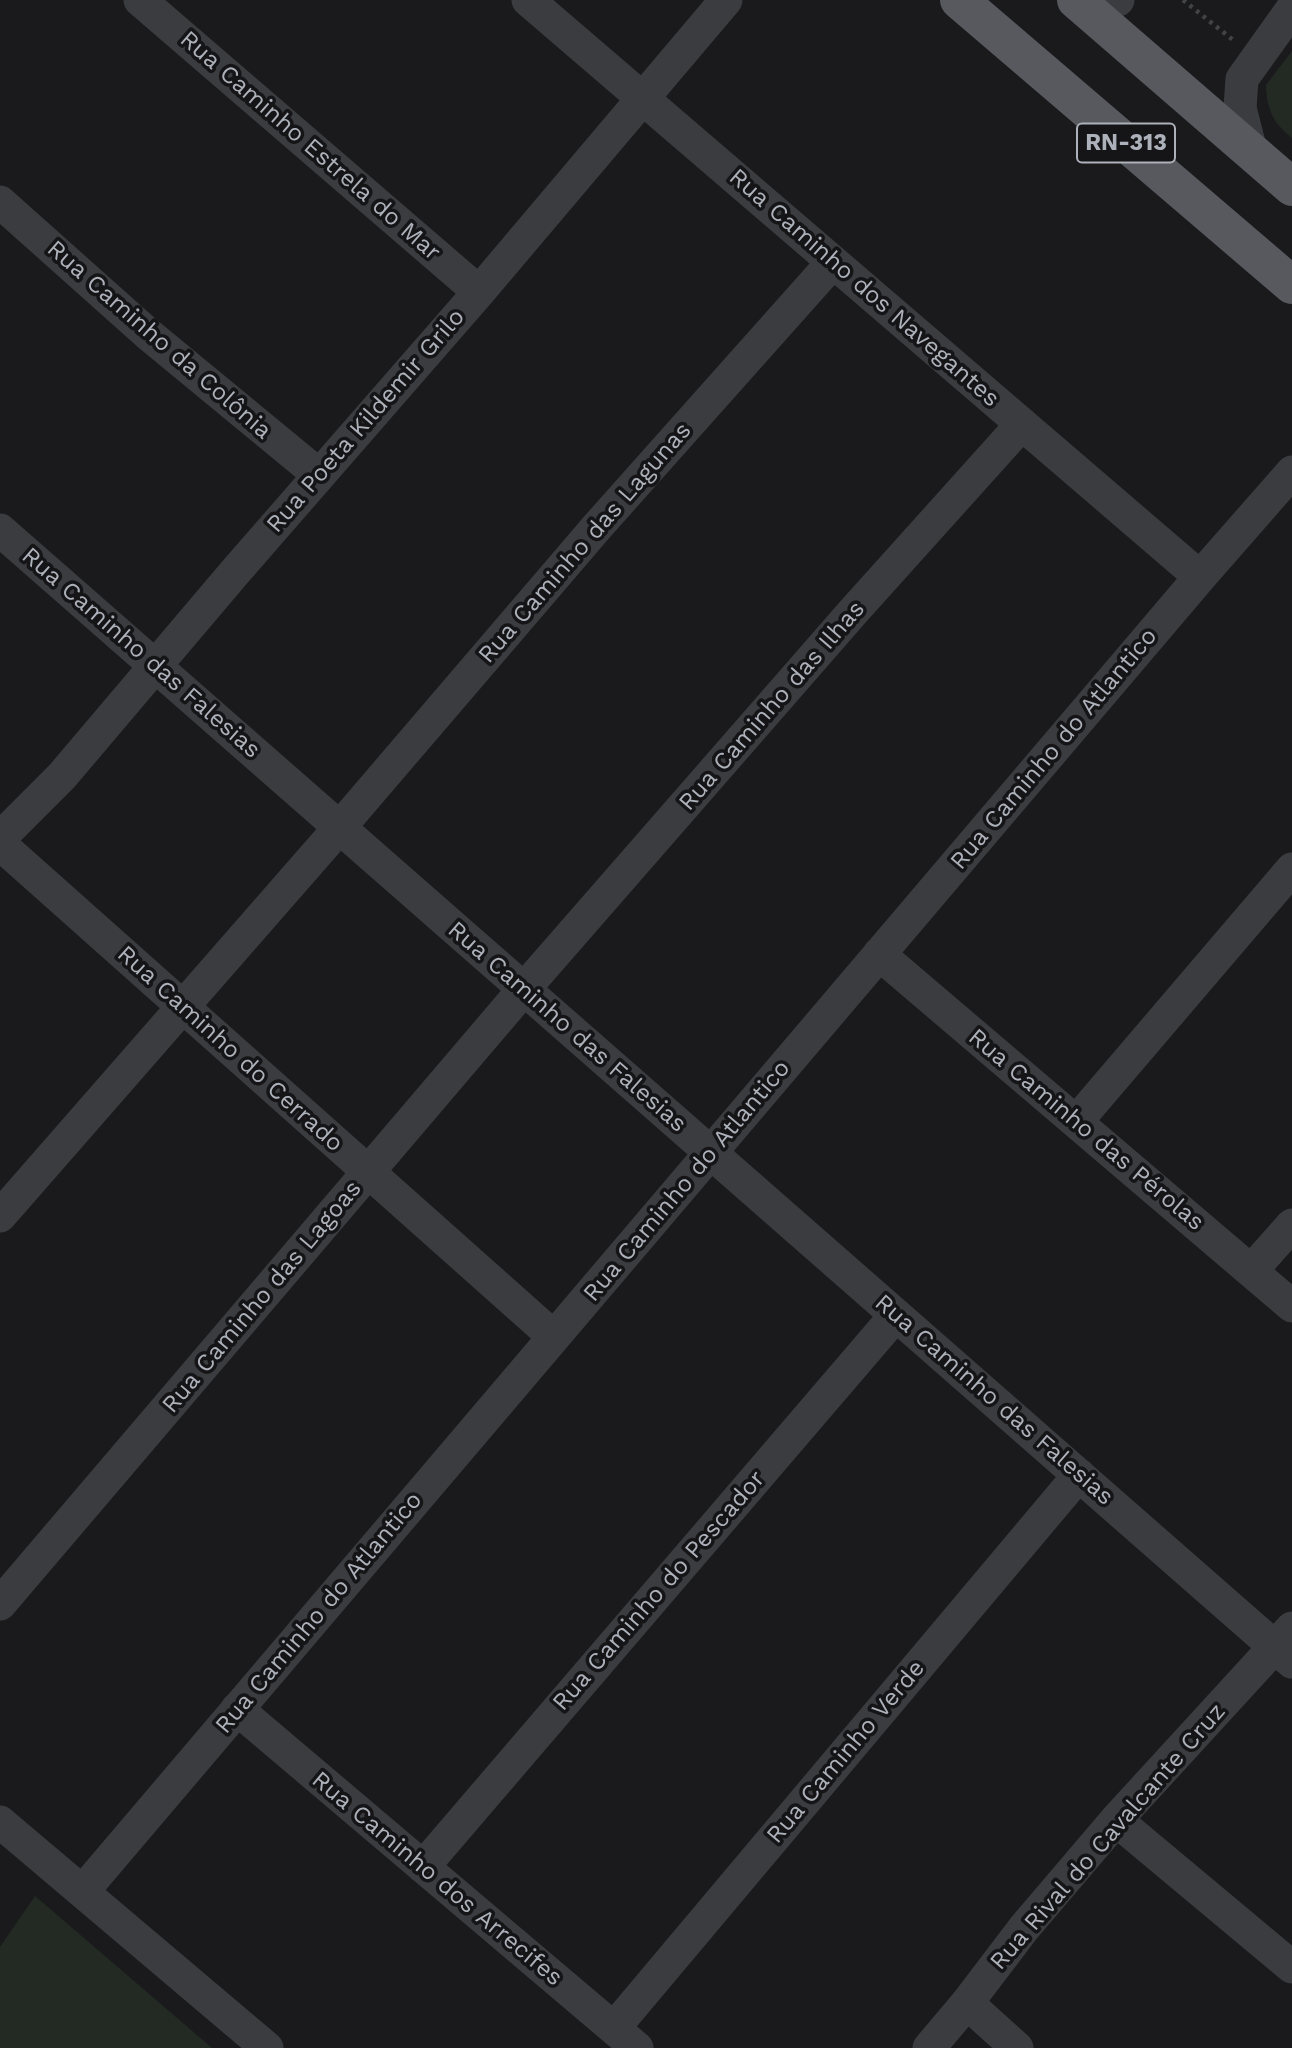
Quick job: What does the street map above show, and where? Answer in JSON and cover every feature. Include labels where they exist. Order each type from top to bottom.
[{"type":"main road","name":"RN-313","points":[[959,0],[1292,285]]},
{"type":"main road","name":"RN-313","points":[[1078,1],[1292,187]]},
{"type":"street","name":"Rua Caminho Estrela do Mar","points":[[140,0],[479,292]]},
{"type":"street","name":"Rua Caminho dos Navegantes","points":[[528,0],[1200,577]]},
{"type":"street","name":"Rua Poeta Kildemir Grilo","points":[[0,838],[62,776],[479,292],[726,0]]},
{"type":"street","points":[[1078,1],[1118,0]]},
{"type":"street","points":[[1251,150],[1240,108],[1242,79],[1292,9]]},
{"type":"street","name":"Rua Caminho da Colônia","points":[[0,202],[148,334],[319,475]]},
{"type":"street","name":"Rua Caminho das Lagunas","points":[[0,1216],[340,827],[596,528],[833,262]]},
{"type":"street","name":"Rua Caminho das Ilhas","points":[[524,989],[852,613],[1022,424]]},
{"type":"street","name":"Rua Caminho do Atlantico","points":[[83,1891],[1292,472]]},
{"type":"street","name":"Rua Caminho das Falesias","points":[[0,530],[1079,1475],[1286,1646]]},
{"type":"street","name":"Rua Caminho do Cerrado","points":[[0,844],[554,1337]]},
{"type":"street","points":[[1076,1122],[1292,869]]},
{"type":"street","name":"Rua Caminho das Pérolas","points":[[879,954],[1292,1306]]},
{"type":"street","name":"Rua Caminho das Lagoas","points":[[0,1604],[524,989]]},
{"type":"street","points":[[1251,1271],[1292,1225]]},
{"type":"street","name":"Rua Caminho do Pescador","points":[[423,1867],[896,1315]]},
{"type":"street","name":"Rua Caminho Verde","points":[[625,2038],[1079,1475]]},
{"type":"street","name":"Rua Rival do Cavalcante Cruz","points":[[929,2048],[1024,1928],[1116,1820],[1286,1646]]},
{"type":"street","name":"Rua Caminho dos Arrecifes","points":[[237,1709],[625,2038]]},
{"type":"street","points":[[1116,1820],[1292,1967]]},
{"type":"street","points":[[0,1822],[267,2048]]},
{"type":"street","points":[[967,2003],[1017,2048]]},
{"type":"path","points":[[1183,0],[1255,58]]},
{"type":"shaded area","points":[[1292,51],[1292,138],[1272,114],[1266,85]]},
{"type":"shaded area","points":[[35,1896],[212,2048],[0,2048],[0,1947]]}]
